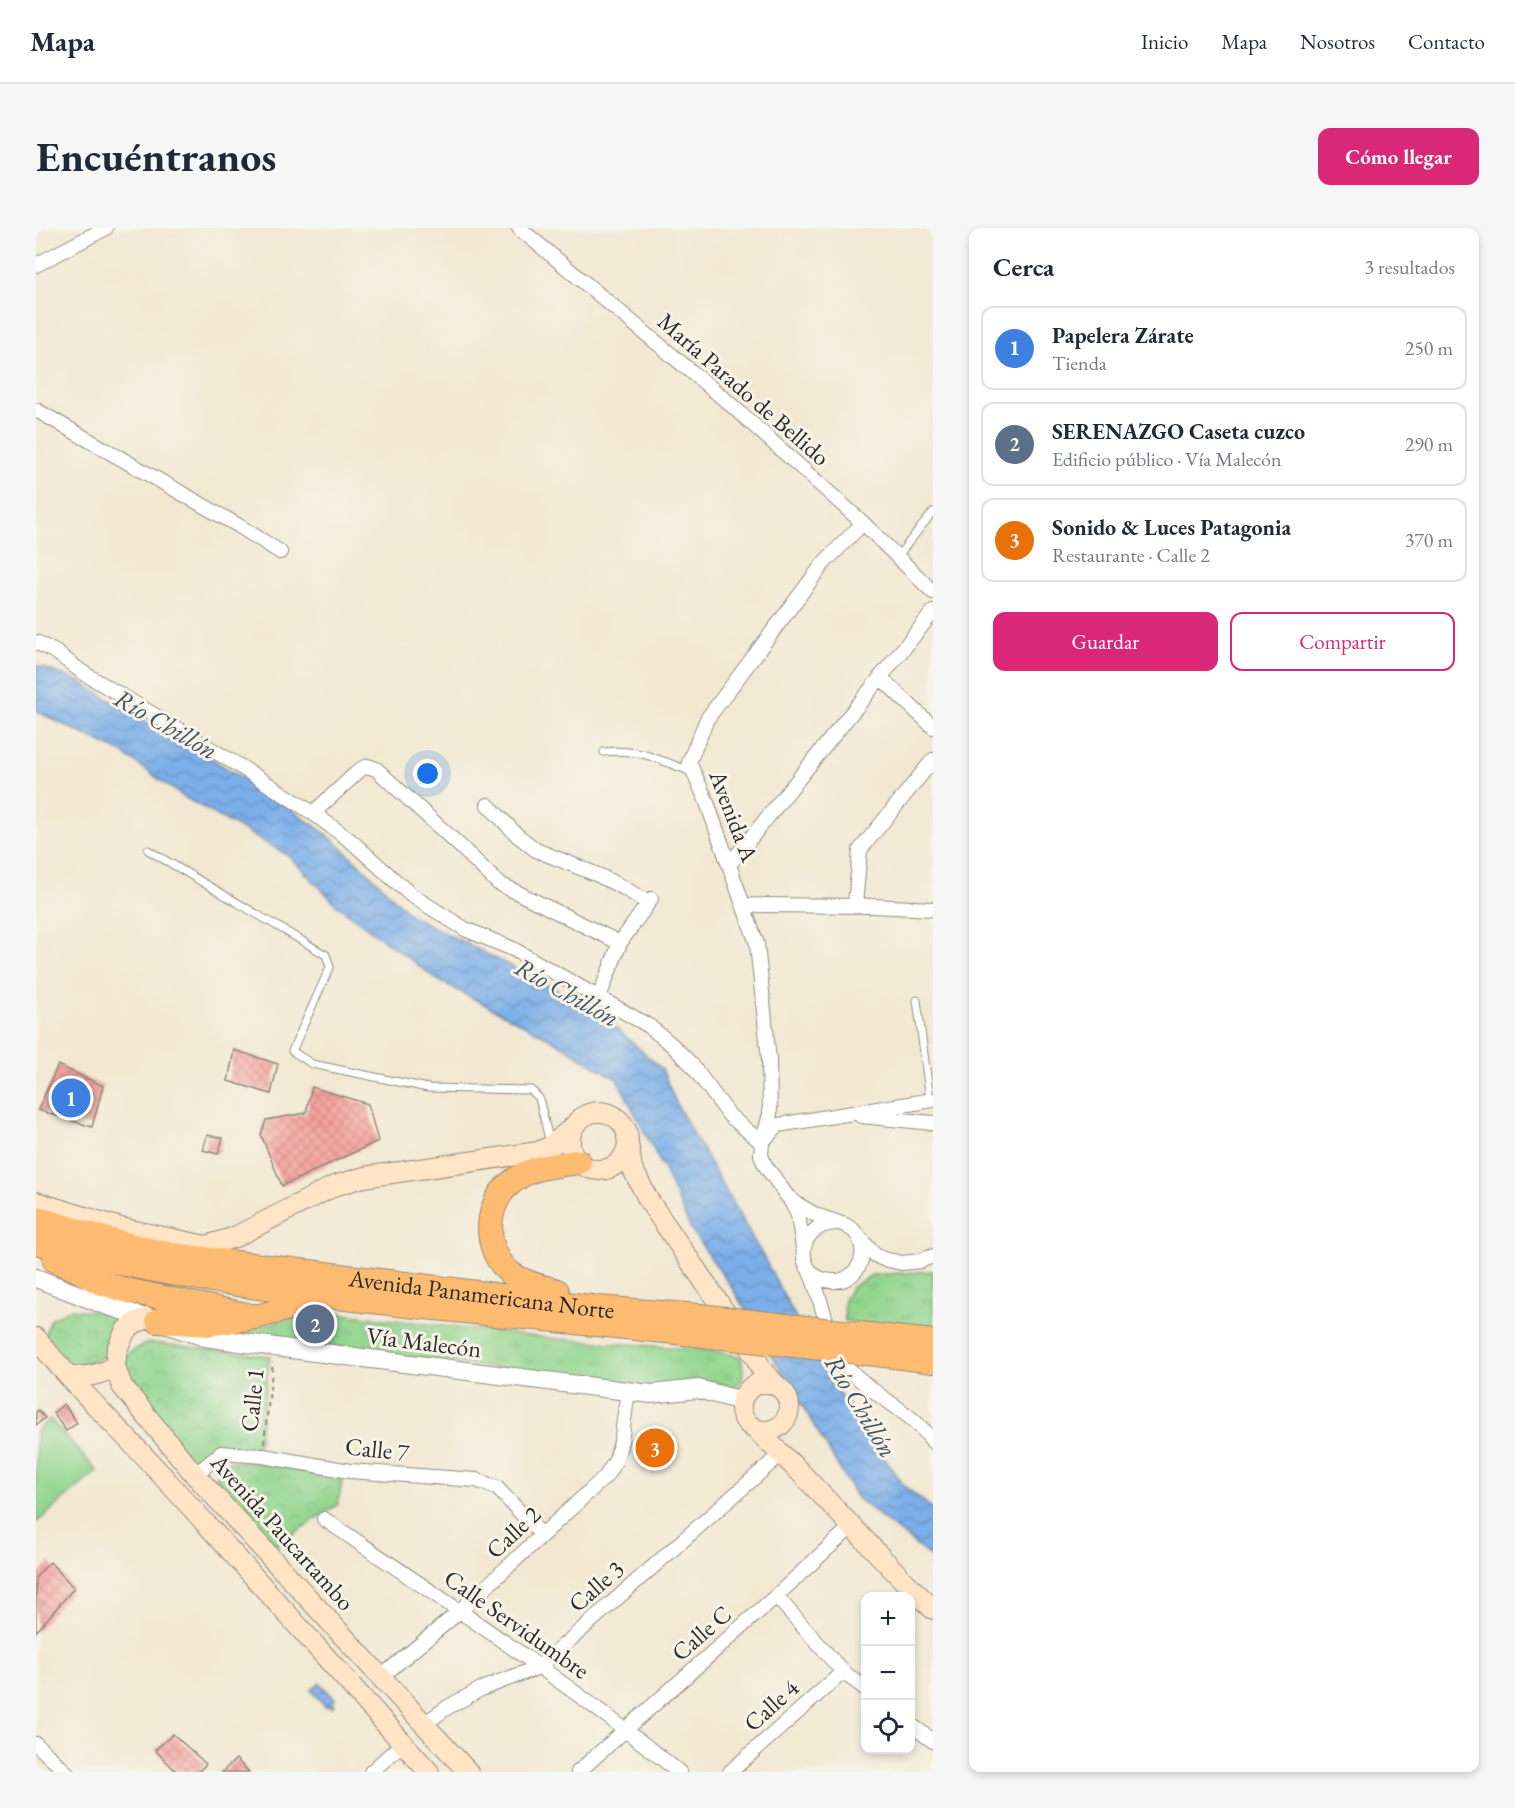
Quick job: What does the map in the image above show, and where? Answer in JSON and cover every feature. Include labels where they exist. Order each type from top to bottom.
[{"type":"highway","points":[[590,1166],[534,1170],[510,1183],[494,1207],[490,1236],[496,1255],[514,1276],[531,1284],[579,1297],[598,1308]]},
{"type":"highway","name":"Avenida Panamericana Norte","points":[[36,1218],[108,1240],[172,1255],[598,1308],[697,1325]]},
{"type":"highway","name":"Avenida Panamericana Norte","points":[[36,1242],[86,1256],[171,1274],[329,1297],[697,1325],[904,1348],[933,1361]]},
{"type":"highway","points":[[206,1245],[305,1259],[416,1284]]},
{"type":"highway","points":[[36,1252],[78,1270],[99,1282],[125,1290],[255,1317]]},
{"type":"highway","points":[[153,1319],[209,1324],[255,1317],[329,1297]]},
{"type":"highway","name":"Avenida Panamericana Norte","points":[[904,1348],[933,1342]]},
{"type":"main road","points":[[36,1202],[121,1228],[206,1245],[235,1237],[348,1181],[538,1152],[551,1146],[588,1114],[605,1113],[620,1121],[625,1128],[635,1176],[649,1201],[762,1370],[787,1398],[789,1405],[786,1432],[788,1448],[800,1471]]},
{"type":"main road","points":[[575,1125],[571,1132],[571,1149],[590,1166],[618,1175],[649,1201]]},
{"type":"main road","points":[[590,1166],[616,1164],[621,1159],[627,1144],[627,1137]]},
{"type":"main road","points":[[69,1377],[101,1374],[115,1367],[117,1349],[126,1330],[135,1323],[153,1319]]},
{"type":"main road","points":[[36,1338],[69,1377],[198,1514],[429,1772]]},
{"type":"main road","points":[[754,1356],[753,1377],[742,1409],[744,1416],[933,1609]]},
{"type":"main road","name":"Avenida Paucartambo","points":[[115,1367],[122,1386],[195,1475],[468,1772]]},
{"type":"main road","points":[[744,1398],[750,1389],[764,1383],[778,1387]]},
{"type":"main road","points":[[753,1427],[760,1430],[774,1429],[786,1420],[789,1412]]},
{"type":"main road","points":[[198,1514],[216,1498]]},
{"type":"street","points":[[36,265],[106,228]]},
{"type":"street","name":"María Parado de Bellido","points":[[519,228],[729,403],[863,523],[933,592]]},
{"type":"street","points":[[36,410],[239,526],[280,552]]},
{"type":"street","name":"Avenida A","points":[[762,1143],[770,1113],[769,1059],[757,944],[689,762],[706,718],[823,564],[863,523]]},
{"type":"street","points":[[729,865],[933,612]]},
{"type":"street","points":[[36,642],[313,813],[351,841],[411,895],[465,929],[513,949],[649,1026],[691,1064],[730,1116],[762,1143]]},
{"type":"street","points":[[880,677],[933,727]]},
{"type":"street","points":[[855,905],[860,850],[933,760]]},
{"type":"street","points":[[313,813],[361,769],[368,766],[376,769],[498,883],[620,943]]},
{"type":"street","points":[[488,805],[517,835],[536,850],[598,875],[649,901],[620,943],[598,997]]},
{"type":"street","points":[[743,906],[855,905],[933,909]]},
{"type":"street","points":[[932,1100],[777,1125],[762,1143],[761,1155],[765,1165],[798,1215],[805,1261],[817,1286],[834,1341],[843,1360],[864,1383],[920,1425],[933,1442]]},
{"type":"street","points":[[835,1115],[933,1123]]},
{"type":"street","points":[[787,1196],[807,1210],[853,1230],[875,1255],[894,1262],[912,1263],[933,1256]]},
{"type":"street","points":[[804,1251],[811,1233],[827,1223],[836,1223]]},
{"type":"street","points":[[825,1314],[833,1292],[860,1265],[862,1246],[859,1238]]},
{"type":"street","points":[[809,1270],[816,1277],[826,1281],[836,1282],[846,1279]]},
{"type":"street","name":"Vía Malecón","points":[[36,1278],[102,1304],[205,1337],[628,1391],[660,1394],[698,1389],[744,1398]]},
{"type":"street","name":"Calle 2","points":[[381,1677],[460,1611],[606,1476],[616,1460],[621,1442],[628,1391]]},
{"type":"street","points":[[906,1414],[914,1419],[933,1423]]},
{"type":"street","name":"Calle 7","points":[[195,1475],[221,1453],[263,1456],[350,1471],[476,1480],[497,1488],[542,1535]]},
{"type":"street","name":"Calle 3","points":[[423,1724],[481,1689],[539,1667],[781,1454]]},
{"type":"street","name":"Calle Servidumbre","points":[[324,1520],[539,1667],[626,1729],[679,1772]]},
{"type":"street","name":"Calle C","points":[[578,1772],[852,1526]]},
{"type":"street","points":[[776,1596],[843,1672],[861,1685]]},
{"type":"street","name":"Calle 4","points":[[738,1770],[843,1672]]},
{"type":"street","points":[[915,1728],[933,1741]]},
{"type":"street","points":[[371,1772],[403,1743]]},
{"type":"street","points":[[36,1744],[66,1772]]},
{"type":"lane","points":[[897,557],[933,512]]},
{"type":"lane","points":[[604,752],[633,751],[694,773]]},
{"type":"lane","points":[[148,850],[326,955],[330,967],[292,1051],[312,1064],[428,1088],[531,1090],[539,1098],[551,1146]]},
{"type":"lane","points":[[917,1000],[932,1100]]},
{"type":"path","name":"Calle 1","points":[[263,1456],[275,1347]]},
{"type":"green space","points":[[933,1271],[933,1332],[845,1321],[844,1300],[852,1287],[872,1275]]},
{"type":"green space","points":[[70,1309],[100,1312],[122,1318],[118,1340],[108,1354],[93,1361],[71,1366],[46,1338],[51,1319]]},
{"type":"green space","points":[[316,1311],[557,1339],[707,1350],[741,1357],[743,1374],[741,1381],[735,1387],[693,1381],[649,1389],[237,1333]]},
{"type":"green space","points":[[153,1343],[270,1356],[258,1447],[221,1450],[196,1471],[128,1387],[123,1366],[128,1353]]},
{"type":"green space","points":[[50,1419],[97,1471],[36,1523],[36,1431]]},
{"type":"green space","points":[[229,1461],[253,1462],[342,1479],[338,1504],[275,1546],[215,1479]]},
{"type":"water","points":[[36,665],[81,682],[278,800],[329,836],[410,915],[595,1009],[662,1069],[677,1105],[764,1258],[828,1377],[903,1485],[933,1509],[933,1559],[857,1498],[734,1291],[691,1230],[665,1172],[617,1079],[549,1038],[438,980],[339,907],[289,856],[184,797],[122,753],[36,711]]},
{"type":"water","points":[[320,1683],[335,1699],[332,1707],[328,1705],[326,1707],[311,1690]]},
{"type":"building","points":[[234,1050],[278,1064],[271,1094],[228,1081]]},
{"type":"building","points":[[58,1065],[103,1086],[92,1127],[38,1110]]},
{"type":"building","points":[[312,1087],[368,1104],[378,1141],[282,1186],[261,1135],[266,1120],[306,1113]]},
{"type":"building","points":[[207,1135],[223,1138],[218,1154],[203,1150]]},
{"type":"building","points":[[64,1404],[77,1423],[66,1431],[53,1413]]},
{"type":"building","points":[[38,1410],[45,1418],[36,1425],[36,1412]]},
{"type":"building","points":[[50,1562],[74,1588],[36,1632],[36,1577]]},
{"type":"building","points":[[173,1734],[206,1764],[198,1772],[177,1772],[155,1750]]},
{"type":"building","points":[[236,1759],[249,1772],[222,1772]]},
{"type":"place","name":"Papelera Zárate","points":[[71,1098]]},
{"type":"place","name":"SERENAZGO Caseta cuzco","points":[[315,1324]]},
{"type":"place","name":"Sonido & Luces Patagonia","points":[[655,1448]]},
{"type":"water label","name":"Río Chillón","points":[[166,724]]},
{"type":"water label","name":"Río Chillón","points":[[567,992]]},
{"type":"water label","name":"Río Chillón","points":[[861,1406]]}]
